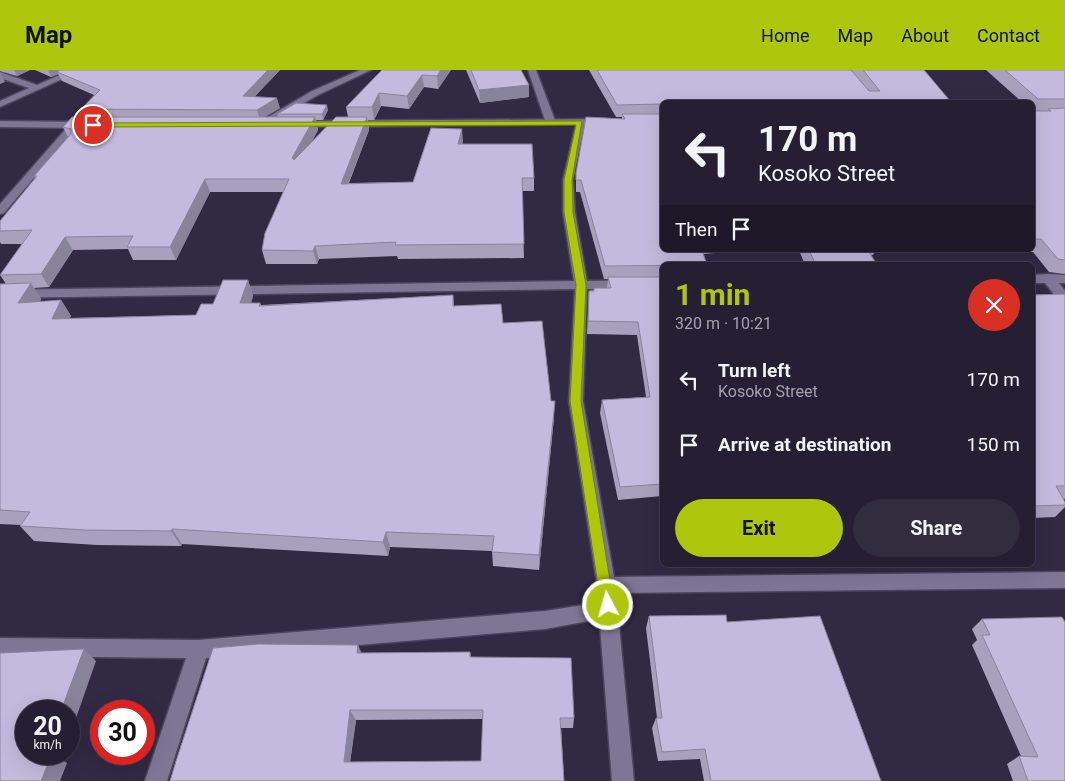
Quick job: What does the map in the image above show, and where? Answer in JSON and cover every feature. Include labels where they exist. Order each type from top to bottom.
[{"type":"street","points":[[0,104],[35,87],[78,70]]},
{"type":"street","points":[[366,70],[315,93],[256,124],[616,122]]},
{"type":"street","points":[[532,70],[551,123]]},
{"type":"street","points":[[0,76],[35,87]]},
{"type":"street","points":[[580,122],[568,180],[569,212],[581,285],[576,401],[606,585],[623,781]]},
{"type":"street","points":[[0,124],[94,125]]},
{"type":"street","points":[[0,212],[74,125]]},
{"type":"street","points":[[1048,278],[1065,299]]},
{"type":"street","points":[[1035,279],[1065,278]]},
{"type":"street","points":[[0,294],[660,284]]},
{"type":"street","points":[[606,585],[1065,580]]},
{"type":"street","points":[[0,647],[199,649],[545,620],[588,613],[606,585]]},
{"type":"street","points":[[156,781],[199,649]]},
{"type":"building","points":[[60,70],[268,70],[243,96],[277,98],[257,110],[81,109],[100,90],[57,72]]},
{"type":"building","points":[[382,70],[441,70],[437,76],[422,75],[407,96],[379,93],[372,107],[346,107]]},
{"type":"building","points":[[471,70],[521,70],[529,85],[479,90]]},
{"type":"building","points":[[597,70],[851,70],[869,91],[880,91],[863,70],[924,70],[949,100],[660,100],[660,104],[617,105]]},
{"type":"building","points":[[1005,70],[1065,70],[1065,99],[1038,99]]},
{"type":"building","points":[[296,103],[327,105],[322,114],[277,114]]},
{"type":"building","points":[[1065,108],[1065,260],[1058,259],[1041,239],[1035,239],[1035,111],[1051,111],[1048,109]]},
{"type":"building","points":[[622,114],[660,114],[660,252],[703,252],[706,262],[660,262],[660,265],[605,266],[581,180],[576,180],[576,173],[586,117],[625,119]]},
{"type":"building","points":[[72,117],[315,117],[292,158],[294,160],[336,117],[367,117],[341,184],[413,182],[431,128],[462,129],[458,144],[532,144],[534,178],[522,178],[524,244],[395,245],[396,242],[315,246],[313,251],[262,250],[265,233],[289,179],[205,179],[170,247],[127,247],[133,236],[65,237],[41,274],[0,275],[32,230],[0,231],[0,221],[37,176],[34,176],[71,134],[71,129],[63,127]]},
{"type":"building","points":[[810,252],[869,252],[875,262],[815,262]]},
{"type":"building","points":[[608,277],[660,277],[660,484],[620,487],[602,400],[650,397],[638,322],[588,321],[589,291],[594,291],[594,288],[611,288]]},
{"type":"building","points":[[223,280],[248,280],[240,303],[260,303],[259,306],[453,295],[453,306],[501,304],[503,323],[542,321],[551,401],[555,401],[539,555],[492,552],[494,536],[386,532],[383,542],[172,529],[171,531],[85,530],[20,526],[30,512],[0,510],[0,284],[31,283],[18,303],[61,300],[52,319],[196,315],[201,304],[213,304]]},
{"type":"building","points":[[1065,294],[1065,486],[1056,486],[1065,505],[1035,506],[1035,295]]},
{"type":"building","points":[[726,615],[727,622],[820,616],[881,781],[711,781],[705,749],[662,752],[656,718],[662,718],[649,616]]},
{"type":"building","points":[[1062,617],[1065,622],[1065,781],[1028,781],[1019,756],[1038,757],[982,635],[990,635],[982,619]]},
{"type":"building","points":[[258,644],[358,645],[357,653],[470,652],[470,657],[571,658],[574,718],[560,718],[564,781],[170,781],[213,648]],"holes":[[[350,710],[483,710],[481,761],[344,762]]]},
{"type":"building","points":[[84,649],[65,700],[15,700],[15,765],[48,765],[41,781],[0,781],[0,653]]},
{"type":"route","points":[[93,125],[420,125],[580,122],[568,180],[569,212],[581,285],[576,401],[608,605]]}]
